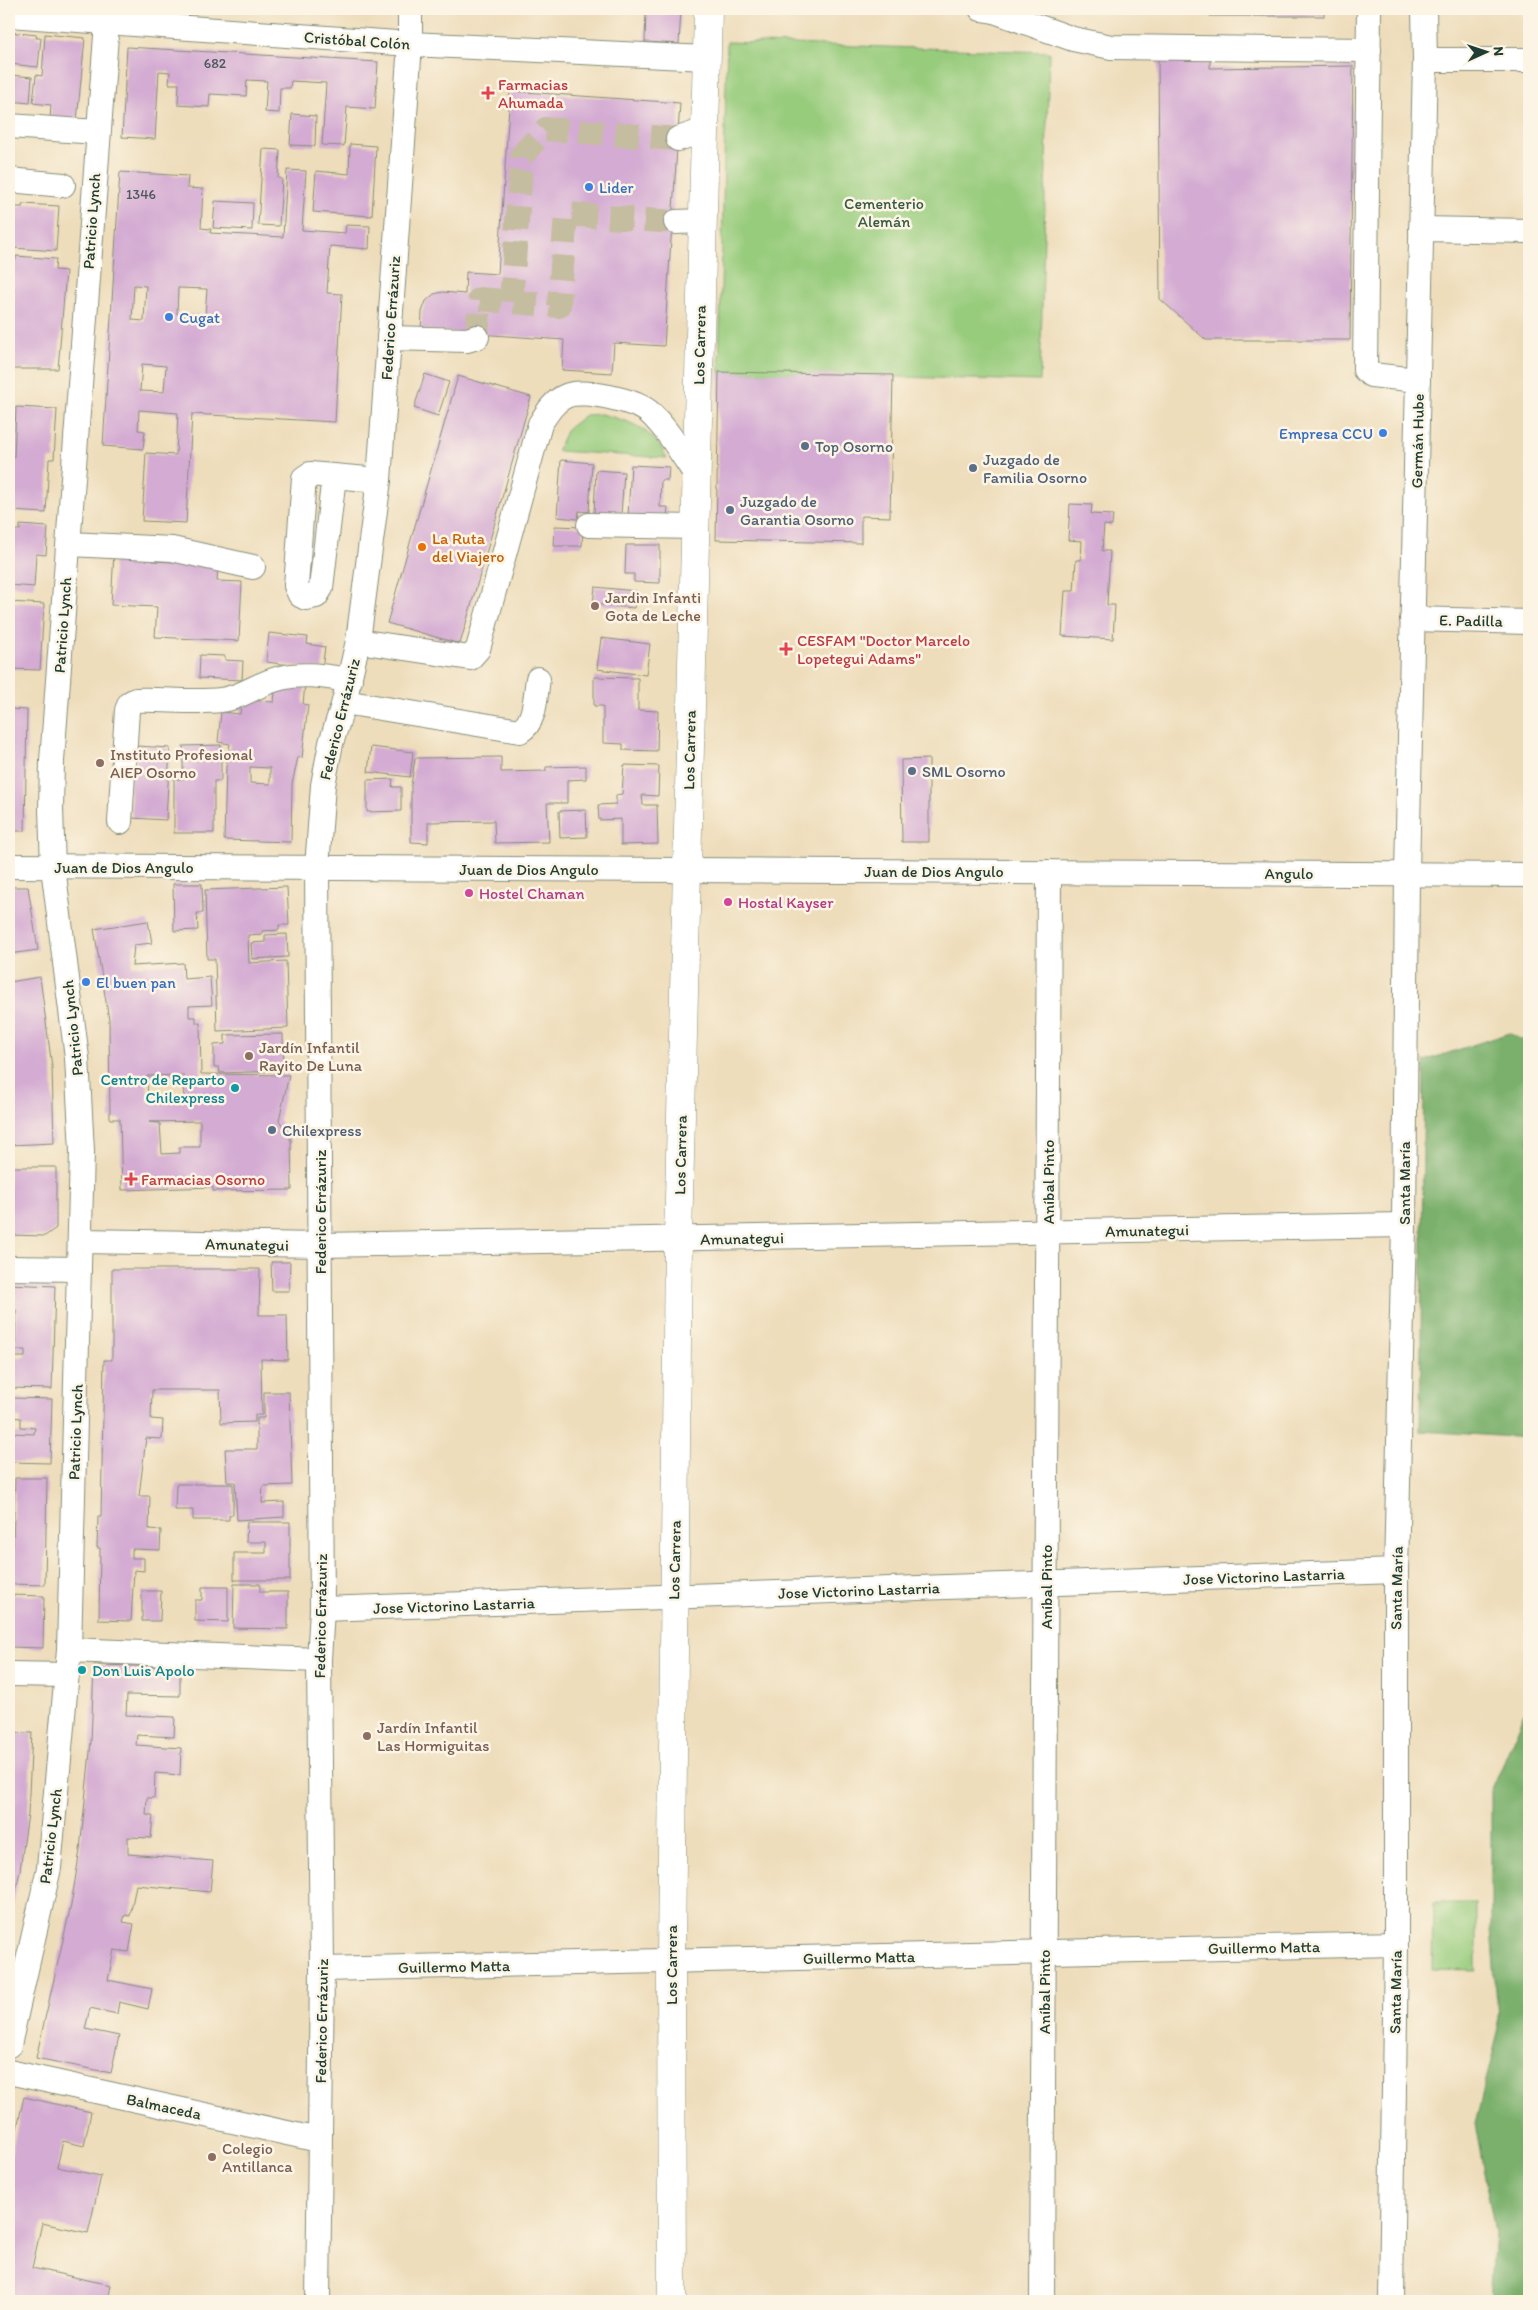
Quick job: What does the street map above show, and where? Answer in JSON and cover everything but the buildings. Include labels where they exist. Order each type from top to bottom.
[{"type":"main road","name":"Los Carrera","points":[[672,2301],[671,1962],[678,1239],[708,9]]},
{"type":"street","name":"Federico Errázuriz","points":[[318,2301],[322,1970],[319,1660],[322,1609],[317,868],[323,785],[331,743],[347,691],[358,641],[379,480],[410,44],[410,9]]},
{"type":"street","points":[[982,9],[994,11],[1073,39],[1111,47],[1369,50]]},
{"type":"street","points":[[1368,9],[1365,370],[1371,376],[1418,380]]},
{"type":"street","name":"Germán Hube","points":[[1407,874],[1425,60],[1424,9]]},
{"type":"street","name":"Cristóbal Colón","points":[[9,16],[108,16],[410,44],[706,58]]},
{"type":"street","name":"Patricio Lynch","points":[[9,2045],[49,1868],[69,1650],[82,1151],[77,1058],[53,867],[52,761],[108,16]]},
{"type":"street","points":[[1425,60],[1529,60]]},
{"type":"street","points":[[9,126],[98,132]]},
{"type":"street","points":[[678,139],[705,130]]},
{"type":"street","points":[[9,180],[64,185]]},
{"type":"street","points":[[676,222],[702,221]]},
{"type":"street","points":[[1421,229],[1529,231]]},
{"type":"street","points":[[389,338],[467,340],[477,337]]},
{"type":"street","points":[[358,641],[470,658],[478,649],[540,424],[553,405],[566,395],[592,393],[622,401],[648,411],[666,432],[696,474]]},
{"type":"street","points":[[334,476],[379,480]]},
{"type":"street","points":[[589,525],[695,527]]},
{"type":"street","points":[[69,544],[172,550],[253,567]]},
{"type":"street","name":"E. Padilla","points":[[1412,619],[1529,622]]},
{"type":"street","points":[[120,822],[127,710],[130,703],[136,700],[221,700],[240,696],[257,686],[280,678],[304,674],[347,691],[520,731],[527,727],[531,718],[538,680]]},
{"type":"street","name":"Juan de Dios Angulo","points":[[9,866],[1049,872]]},
{"type":"street","name":"Angulo","points":[[1049,872],[1529,874]]},
{"type":"street","name":"Aníbal Pinto","points":[[1042,2301],[1049,872]]},
{"type":"street","name":"Santa María","points":[[1391,2301],[1396,1944],[1396,1571],[1404,1225],[1407,874]]},
{"type":"street","name":"Amunategui","points":[[80,1240],[320,1245],[1404,1225]]},
{"type":"street","points":[[9,1268],[79,1269]]},
{"type":"street","name":"Jose Victorino Lastarria","points":[[322,1609],[1396,1571]]},
{"type":"street","points":[[69,1650],[319,1660]]},
{"type":"street","points":[[9,1674],[67,1675]]},
{"type":"street","name":"Guillermo Matta","points":[[322,1970],[1396,1944]]},
{"type":"street","name":"Balmaceda","points":[[9,2072],[319,2140]]},
{"type":"green space","name":"Cementerio Alemán","points":[[727,42],[1049,52],[1040,381],[719,372]]},
{"type":"green space","points":[[601,414],[623,420],[648,433],[667,458],[557,451],[567,429],[585,415]]},
{"type":"green space","points":[[1509,1033],[1529,1044],[1529,1438],[1420,1431],[1424,1061]]},
{"type":"green space","points":[[1529,1703],[1529,2301],[1490,2301],[1495,2232],[1475,2124],[1499,2029],[1491,1929],[1491,1791]]},
{"type":"green space","points":[[1433,1903],[1476,1903],[1476,1971],[1432,1970]]},
{"type":"tunnel","points":[[511,302],[522,155],[546,129],[678,139]]},
{"type":"tunnel","points":[[477,337],[480,299],[559,306],[566,214],[676,222]]},
{"type":"place","name":"Farmacias Ahumada","points":[[488,93]]},
{"type":"place","name":"Lider","points":[[589,187]]},
{"type":"place","name":"Cugat","points":[[169,317]]},
{"type":"place","name":"Empresa CCU","points":[[1383,433]]},
{"type":"place","name":"Top Osorno","points":[[805,446]]},
{"type":"place","name":"Juzgado de Familia Osorno","points":[[973,468]]},
{"type":"place","name":"Juzgado de Garantia Osorno","points":[[730,510]]},
{"type":"place","name":"La Ruta del Viajero","points":[[422,547]]},
{"type":"place","name":"Jardin Infanti Gota de Leche","points":[[595,606]]},
{"type":"place","name":"CESFAM \"Doctor Marcelo Lopetegui Adams\"","points":[[786,649]]},
{"type":"place","name":"Instituto Profesional AIEP Osorno","points":[[100,763]]},
{"type":"place","name":"SML Osorno","points":[[912,771]]},
{"type":"place","name":"Hostel Chaman","points":[[469,893]]},
{"type":"place","name":"Hostal Kayser","points":[[728,902]]},
{"type":"place","name":"El buen pan","points":[[86,982]]},
{"type":"place","name":"Jardín Infantil Rayito De Luna","points":[[249,1056]]},
{"type":"place","name":"Centro de Reparto Chilexpress","points":[[235,1088]]},
{"type":"place","name":"Chilexpress","points":[[272,1130]]},
{"type":"place","name":"Farmacias Osorno","points":[[131,1179]]},
{"type":"place","name":"Don Luis Apolo","points":[[82,1670]]},
{"type":"place","name":"Jardín Infantil Las Hormiguitas","points":[[367,1736]]},
{"type":"place","name":"Colegio Antillanca","points":[[212,2157]]}]
